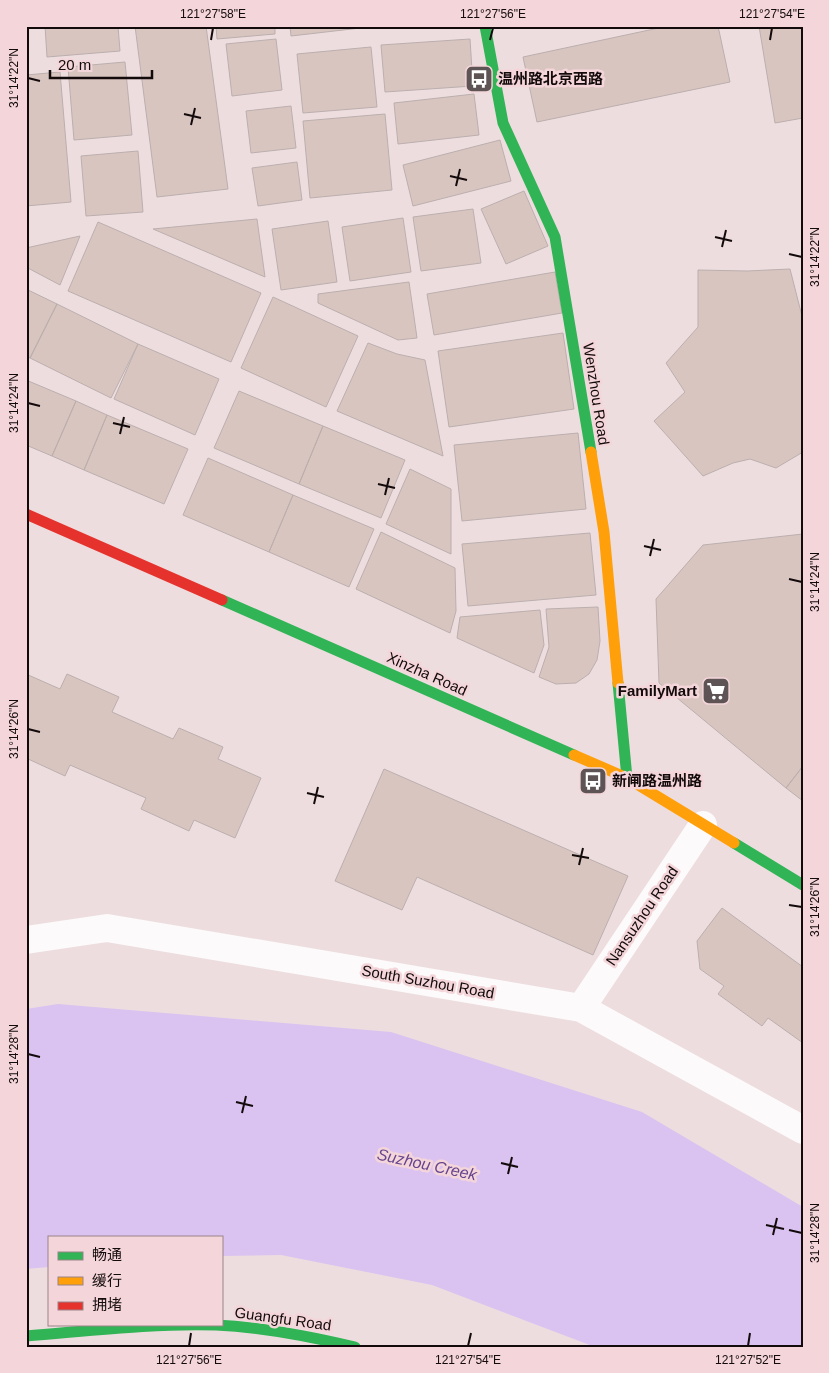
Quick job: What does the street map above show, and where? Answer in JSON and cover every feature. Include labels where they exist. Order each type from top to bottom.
[{"type":"street","name":"Wenzhou Road","points":[[485,26],[503,123],[555,237],[604,532],[627,778]]},
{"type":"street","name":"Xinzha Road","points":[[26,514],[627,778],[803,886]]},
{"type":"street","name":"Nansuzhou Road","points":[[581,1008],[703,825]]},
{"type":"street","name":"South Suzhou Road","points":[[26,940],[107,928],[581,1008],[803,1130]]},
{"type":"street","name":"Guangfu Road","points":[[26,1336],[81,1339],[169,1326]]},
{"type":"street","name":"Guangfu Road","points":[[222,1326],[299,1335],[355,1347]]},
{"type":"water","name":"Suzhou Creek","points":[[58,1004],[391,1032],[642,1112],[803,1207],[803,1347],[595,1347],[432,1285],[281,1255],[222,1256],[222,1236],[48,1236],[48,1267],[26,1269],[26,1009]]},
{"type":"building","points":[[45,26],[118,26],[120,51],[47,57]]},
{"type":"building","points":[[135,26],[206,26],[228,189],[157,197]]},
{"type":"building","points":[[216,26],[275,26],[275,34],[217,39]]},
{"type":"building","points":[[290,26],[369,26],[369,27],[291,36]]},
{"type":"building","points":[[379,26],[405,26],[379,28]]},
{"type":"building","points":[[668,26],[718,26],[730,82],[537,122],[523,57]]},
{"type":"building","points":[[759,26],[803,26],[803,118],[775,123]]},
{"type":"building","points":[[276,39],[282,90],[232,96],[226,44]]},
{"type":"building","points":[[470,39],[473,86],[385,92],[381,45]]},
{"type":"building","points":[[371,47],[377,107],[303,113],[297,54]]},
{"type":"building","points":[[125,62],[132,135],[74,140],[68,67]]},
{"type":"building","points":[[60,72],[71,202],[26,206],[26,75]]},
{"type":"building","points":[[474,94],[479,135],[398,144],[394,103]]},
{"type":"building","points":[[291,106],[296,148],[251,153],[246,111]]},
{"type":"building","points":[[385,114],[392,190],[310,198],[303,121]]},
{"type":"building","points":[[500,140],[511,181],[413,206],[403,165]]},
{"type":"building","points":[[138,151],[143,212],[86,216],[81,156]]},
{"type":"building","points":[[297,162],[302,200],[258,206],[252,168]]},
{"type":"building","points":[[524,191],[548,246],[506,264],[481,209]]},
{"type":"building","points":[[473,209],[481,263],[421,271],[413,217]]},
{"type":"building","points":[[403,218],[411,272],[350,281],[342,227]]},
{"type":"building","points":[[257,219],[265,277],[153,229]]},
{"type":"building","points":[[328,221],[337,282],[281,290],[272,229]]},
{"type":"building","points":[[98,222],[261,293],[231,362],[68,291]]},
{"type":"building","points":[[80,236],[60,285],[26,267],[26,248]]},
{"type":"building","points":[[790,269],[803,320],[803,452],[776,468],[750,459],[733,463],[703,476],[654,421],[685,392],[666,363],[698,327],[698,270],[747,271]]},
{"type":"building","points":[[555,272],[562,313],[434,335],[427,294]]},
{"type":"building","points":[[409,282],[417,338],[398,340],[318,303],[318,294]]},
{"type":"building","points":[[26,289],[57,304],[30,358],[26,356]]},
{"type":"building","points":[[273,297],[358,336],[326,407],[241,368]]},
{"type":"building","points":[[57,304],[138,344],[111,398],[30,358]]},
{"type":"building","points":[[563,333],[574,409],[449,427],[438,351]]},
{"type":"building","points":[[368,343],[397,354],[425,360],[443,456],[337,411]]},
{"type":"building","points":[[138,344],[219,379],[195,435],[114,399]]},
{"type":"building","points":[[26,380],[76,401],[52,456],[26,445]]},
{"type":"building","points":[[239,391],[323,426],[299,484],[214,448]]},
{"type":"building","points":[[76,401],[107,415],[84,470],[52,456]]},
{"type":"building","points":[[107,415],[188,449],[164,504],[84,470]]},
{"type":"building","points":[[323,426],[405,460],[381,518],[299,484]]},
{"type":"building","points":[[578,433],[586,509],[462,521],[454,445]]},
{"type":"building","points":[[208,458],[293,495],[269,552],[183,515]]},
{"type":"building","points":[[410,469],[451,489],[451,554],[386,524]]},
{"type":"building","points":[[293,495],[374,529],[349,587],[269,552]]},
{"type":"building","points":[[381,532],[455,568],[456,611],[450,633],[356,589]]},
{"type":"building","points":[[590,533],[596,595],[468,606],[462,544]]},
{"type":"building","points":[[803,534],[803,766],[786,788],[659,683],[656,599],[703,545]]},
{"type":"building","points":[[598,607],[600,641],[597,660],[589,674],[576,683],[556,684],[539,677],[549,647],[546,609]]},
{"type":"building","points":[[540,610],[544,645],[534,673],[457,638],[460,617]]},
{"type":"building","points":[[26,674],[60,689],[67,674],[119,697],[112,712],[173,739],[179,728],[223,747],[218,759],[261,778],[235,838],[194,820],[189,831],[141,809],[146,798],[70,765],[65,776],[26,758]]},
{"type":"building","points":[[803,766],[803,801],[786,788]]},
{"type":"building","points":[[384,769],[628,876],[593,955],[417,877],[402,910],[335,881]]},
{"type":"building","points":[[722,908],[803,967],[803,1043],[768,1018],[762,1026],[718,994],[724,986],[700,969],[697,941]]},
{"type":"traffic: fast","points":[[485,26],[503,123],[555,237],[591,452]]},
{"type":"traffic: fast","points":[[222,600],[574,755]]},
{"type":"traffic: fast","points":[[618,683],[627,778]]},
{"type":"traffic: fast","points":[[734,843],[803,885]]},
{"type":"traffic: fast","points":[[26,1336],[145,1326]]},
{"type":"traffic: fast","points":[[222,1326],[286,1333],[355,1347]]},
{"type":"traffic: slow","points":[[591,452],[604,532],[618,683]]},
{"type":"traffic: slow","points":[[574,755],[627,778],[734,843]]},
{"type":"traffic: jam","points":[[26,514],[222,600]]},
{"type":"place","name":"温州路北京西路","points":[[479,79]]},
{"type":"place","name":"FamilyMart","points":[[716,691]]},
{"type":"place","name":"新闸路温州路","points":[[593,781]]}]
